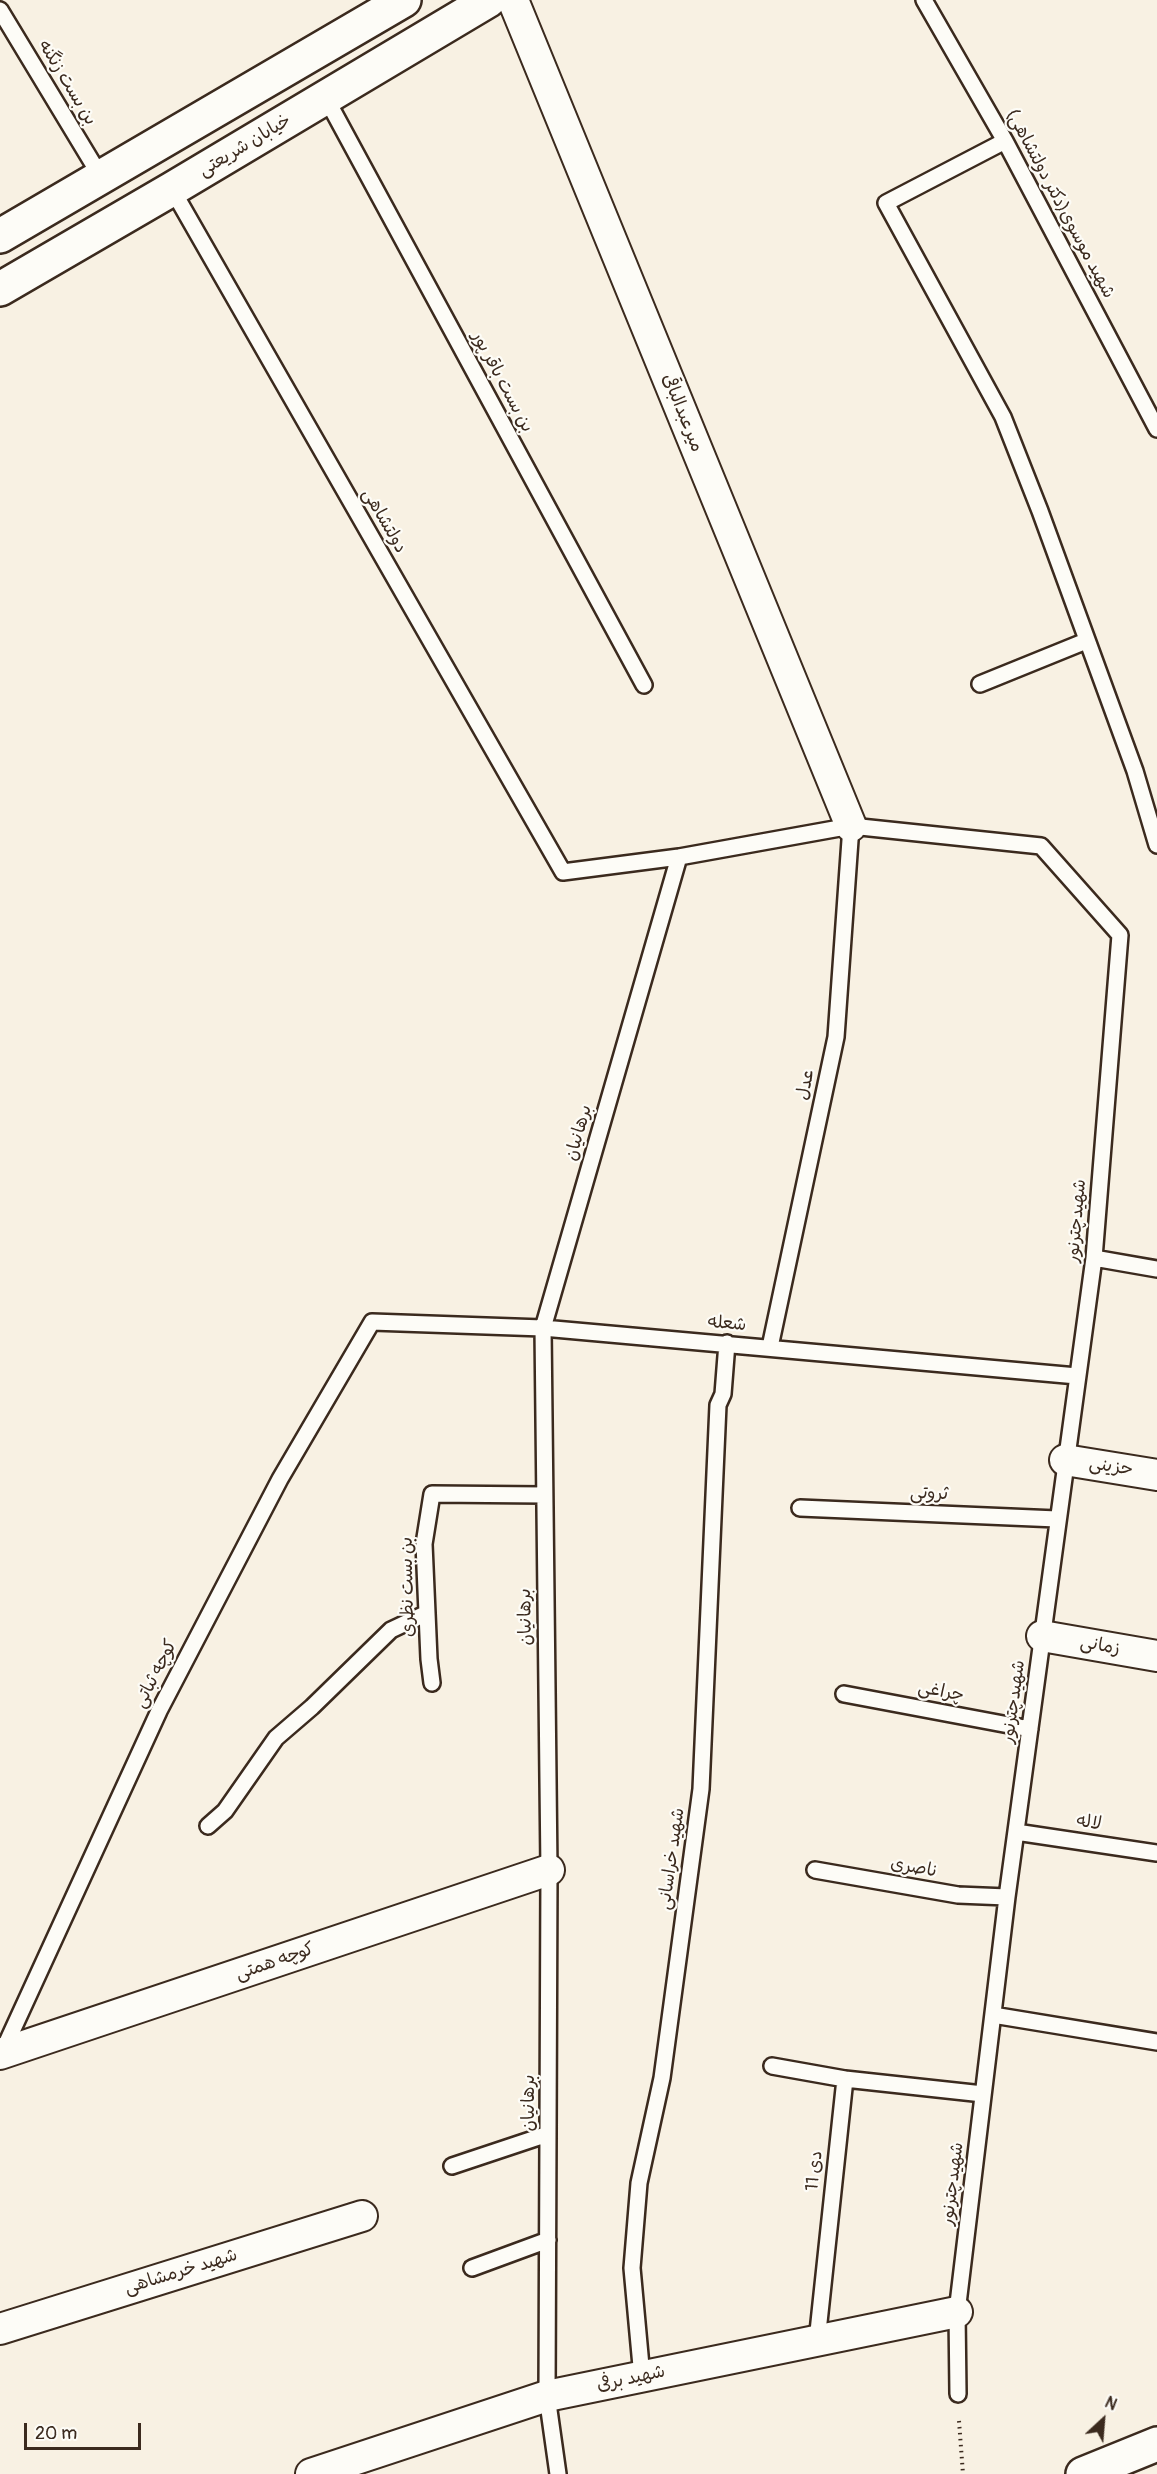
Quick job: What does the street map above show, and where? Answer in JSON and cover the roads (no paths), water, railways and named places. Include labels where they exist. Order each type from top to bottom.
[{"type":"main road","points":[[0,236],[404,0]]},
{"type":"main road","name":"خیابان شریعتی","points":[[0,289],[489,0]]},
{"type":"main road","points":[[1083,2474],[1157,2444]]},
{"type":"street","name":"میرعبدالباقی","points":[[513,0],[851,826]]},
{"type":"street","name":"حزینی","points":[[1065,1460],[1157,1474]]},
{"type":"street","name":"زمانی","points":[[1042,1636],[1157,1656]]},
{"type":"street","name":"کوچه همتی","points":[[1,2055],[549,1870]]},
{"type":"street","name":"شهید خرمشاهی","points":[[0,2329],[362,2216]]},
{"type":"street","name":"شهید برفی","points":[[311,2474],[547,2396],[957,2312]]},
{"type":"lane","name":"شهید موسوی(دکتر دولتشاهی)","points":[[924,0],[1005,141],[1157,429]]},
{"type":"lane","name":"بن بست زنگنه","points":[[0,10],[101,177]]},
{"type":"lane","name":"بن بست باقر پور","points":[[326,98],[644,685]]},
{"type":"lane","points":[[1005,141],[886,203],[1003,417],[1040,511],[1135,771],[1157,844]]},
{"type":"lane","name":"دولتشاهی","points":[[172,189],[563,872],[679,856]]},
{"type":"lane","points":[[980,684],[1086,641]]},
{"type":"lane","points":[[679,856],[851,826]]},
{"type":"lane","name":"شهیدچترنور","points":[[851,826],[1041,846],[1120,935],[1094,1258],[1007,1898],[957,2312],[958,2394]]},
{"type":"lane","name":"عدل","points":[[770,1347],[836,1037],[851,826]]},
{"type":"lane","name":"برهانیان","points":[[558,2474],[547,2396],[549,1870],[543,1328],[679,856]]},
{"type":"lane","points":[[1094,1258],[1157,1269]]},
{"type":"lane","name":"شعله","points":[[372,1322],[543,1328],[1077,1376]]},
{"type":"lane","name":"کوچه ثباتی","points":[[1,2055],[159,1711],[280,1479],[372,1322]]},
{"type":"lane","name":"شهید خراسانی","points":[[642,2377],[632,2268],[637,2205],[639,2183],[662,2078],[700,1789],[718,1405],[723,1394],[727,1343]]},
{"type":"lane","name":"بن بست نظری","points":[[432,1683],[424,1544],[432,1494],[544,1495]]},
{"type":"lane","name":"ثروتی","points":[[800,1508],[1057,1519]]},
{"type":"lane","points":[[208,1826],[225,1811],[276,1738],[312,1707],[391,1630],[427,1613]]},
{"type":"lane","name":"چراغی","points":[[844,1694],[1030,1729]]},
{"type":"lane","name":"لاله","points":[[1016,1832],[1157,1853]]},
{"type":"lane","name":"ناصری","points":[[815,1870],[958,1895],[1007,1898]]},
{"type":"lane","points":[[993,2015],[1157,2042]]},
{"type":"lane","points":[[771,2066],[845,2079],[983,2094]]},
{"type":"lane","name":"11 دی","points":[[817,2341],[845,2079]]},
{"type":"lane","points":[[452,2166],[548,2134]]},
{"type":"lane","points":[[472,2268],[548,2240]]}]
